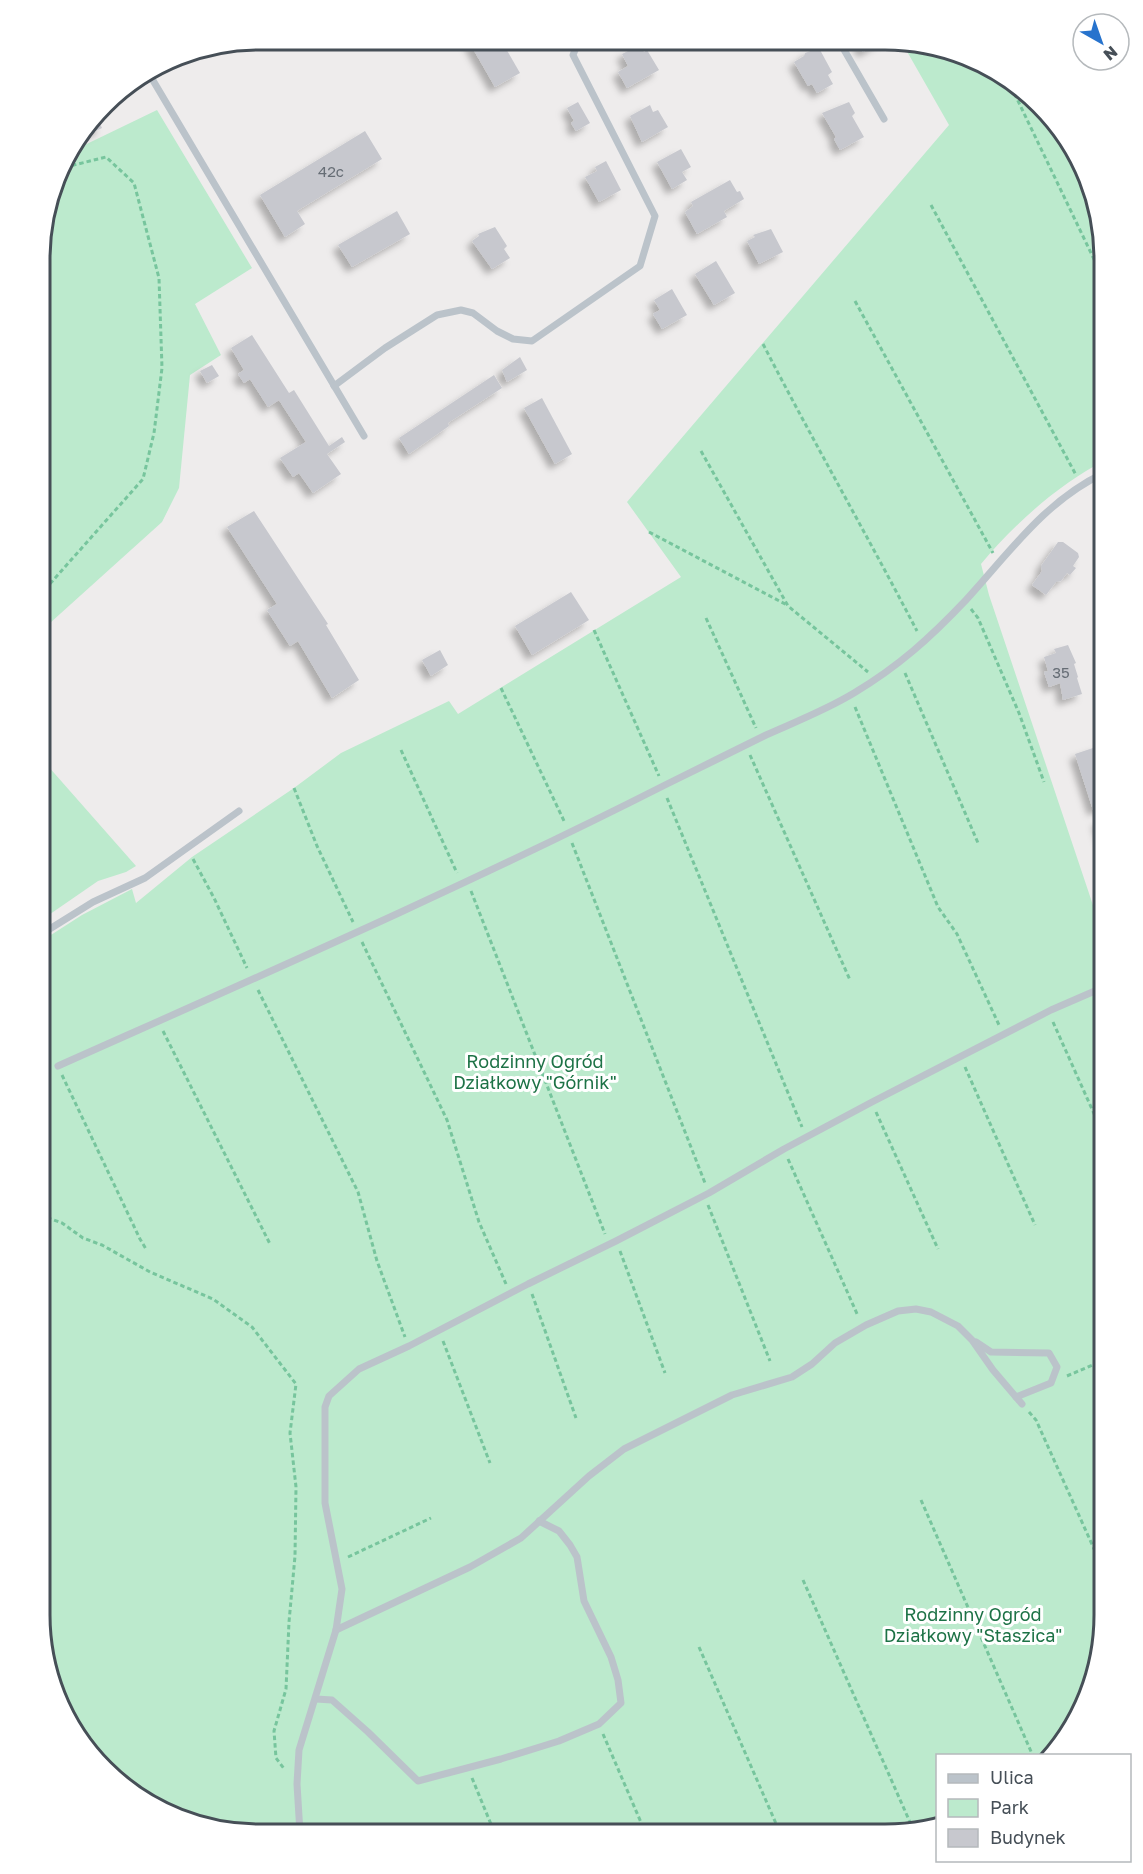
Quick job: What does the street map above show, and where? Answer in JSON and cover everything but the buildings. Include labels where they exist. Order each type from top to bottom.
[{"type":"lane","points":[[334,386],[385,348],[437,315],[461,310],[473,313],[497,331],[513,339],[532,341],[640,266],[655,216],[573,55],[575,50]]},
{"type":"lane","points":[[844,50],[884,119]]},
{"type":"lane","points":[[152,78],[364,436]]},
{"type":"lane","points":[[58,1066],[464,882],[850,695],[900,663],[924,643],[971,594],[1020,537],[1055,503],[1081,484],[1094,478]]},
{"type":"lane","points":[[50,929],[93,902],[145,878],[239,811]]},
{"type":"lane","points":[[299,1824],[297,1784],[300,1750],[336,1630],[342,1589],[325,1503],[325,1407],[329,1396],[359,1369],[409,1347],[510,1293],[612,1243],[707,1194],[784,1149],[872,1102],[1093,992]]},
{"type":"lane","points":[[336,1630],[470,1567],[521,1538],[589,1476],[624,1449],[732,1395],[792,1377],[812,1364],[834,1343],[898,1311],[916,1309],[931,1312],[958,1326],[972,1340],[993,1370],[1022,1404]]},
{"type":"lane","points":[[972,1340],[992,1352],[1049,1353],[1057,1367],[1051,1383],[1016,1397]]},
{"type":"lane","points":[[316,1699],[332,1700],[418,1781],[560,1741],[599,1724],[621,1703],[614,1668],[584,1601],[577,1557],[559,1531],[539,1521]]},
{"type":"path","points":[[1016,97],[1094,259]]},
{"type":"path","points":[[50,583],[143,479],[154,433],[162,368],[159,278],[134,183],[106,157],[71,166]]},
{"type":"path","points":[[931,205],[1077,476]]},
{"type":"path","points":[[855,301],[991,551]]},
{"type":"path","points":[[763,344],[805,426],[924,643]]},
{"type":"path","points":[[701,451],[788,606]]},
{"type":"path","points":[[649,532],[788,606],[875,680]]},
{"type":"path","points":[[706,618],[761,738]]},
{"type":"path","points":[[978,618],[1019,713],[1044,782]]},
{"type":"path","points":[[594,630],[663,786],[806,1137]]},
{"type":"path","points":[[900,663],[978,843]]},
{"type":"path","points":[[501,688],[568,833],[770,1361]]},
{"type":"path","points":[[850,695],[938,908],[957,934],[1004,1035]]},
{"type":"path","points":[[746,745],[850,980]]},
{"type":"path","points":[[401,750],[464,882],[665,1374]]},
{"type":"path","points":[[294,788],[317,846],[447,1120],[478,1222],[510,1293]]},
{"type":"path","points":[[192,857],[358,1192],[377,1260],[409,1347]]},
{"type":"path","points":[[1049,1012],[1093,1112]]},
{"type":"path","points":[[158,1021],[270,1244]]},
{"type":"path","points":[[960,1057],[1035,1225]]},
{"type":"path","points":[[58,1066],[146,1249]]},
{"type":"path","points":[[872,1102],[938,1249]]},
{"type":"path","points":[[784,1149],[858,1316]]},
{"type":"path","points":[[50,1219],[150,1272],[213,1299],[252,1327],[296,1384],[290,1433],[297,1487],[295,1556],[286,1689],[274,1731],[276,1758],[297,1784]]},
{"type":"path","points":[[528,1284],[576,1418]]},
{"type":"path","points":[[439,1331],[490,1462]]},
{"type":"path","points":[[1051,1383],[1093,1365]]},
{"type":"path","points":[[1022,1404],[1036,1420],[1093,1547]]},
{"type":"path","points":[[921,1500],[1033,1754]]},
{"type":"path","points":[[346,1559],[431,1518]]},
{"type":"path","points":[[803,1581],[910,1823]]},
{"type":"path","points":[[699,1647],[776,1824]]},
{"type":"path","points":[[599,1724],[642,1824]]},
{"type":"path","points":[[470,1768],[474,1784],[491,1824]]},
{"type":"green space","name":"Rodzinny Ogród Działkowy \"Górnik\"","points":[[907,51],[965,65],[989,77],[1032,111],[1066,154],[1078,178],[1092,231],[1094,466],[1070,481],[1038,506],[981,564],[989,595],[1094,907],[1093,1629],[1082,1683],[1072,1708],[1058,1732],[1041,1754],[936,1754],[936,1817],[912,1823],[258,1824],[231,1823],[178,1809],[154,1797],[131,1781],[93,1743],[77,1720],[65,1696],[51,1643],[50,936],[82,915],[132,889],[136,903],[192,857],[341,753],[449,701],[458,714],[681,577],[627,502],[949,125]]},
{"type":"green space","points":[[157,110],[252,268],[195,304],[221,355],[190,375],[179,488],[162,522],[50,623],[51,231],[65,178],[82,146]]},
{"type":"green space","points":[[50,768],[136,866],[126,872],[98,881],[50,914]]},
{"type":"park label","name":"Rodzinny Ogród Działkowy \"Staszica\"","points":[[973,1624]]}]
